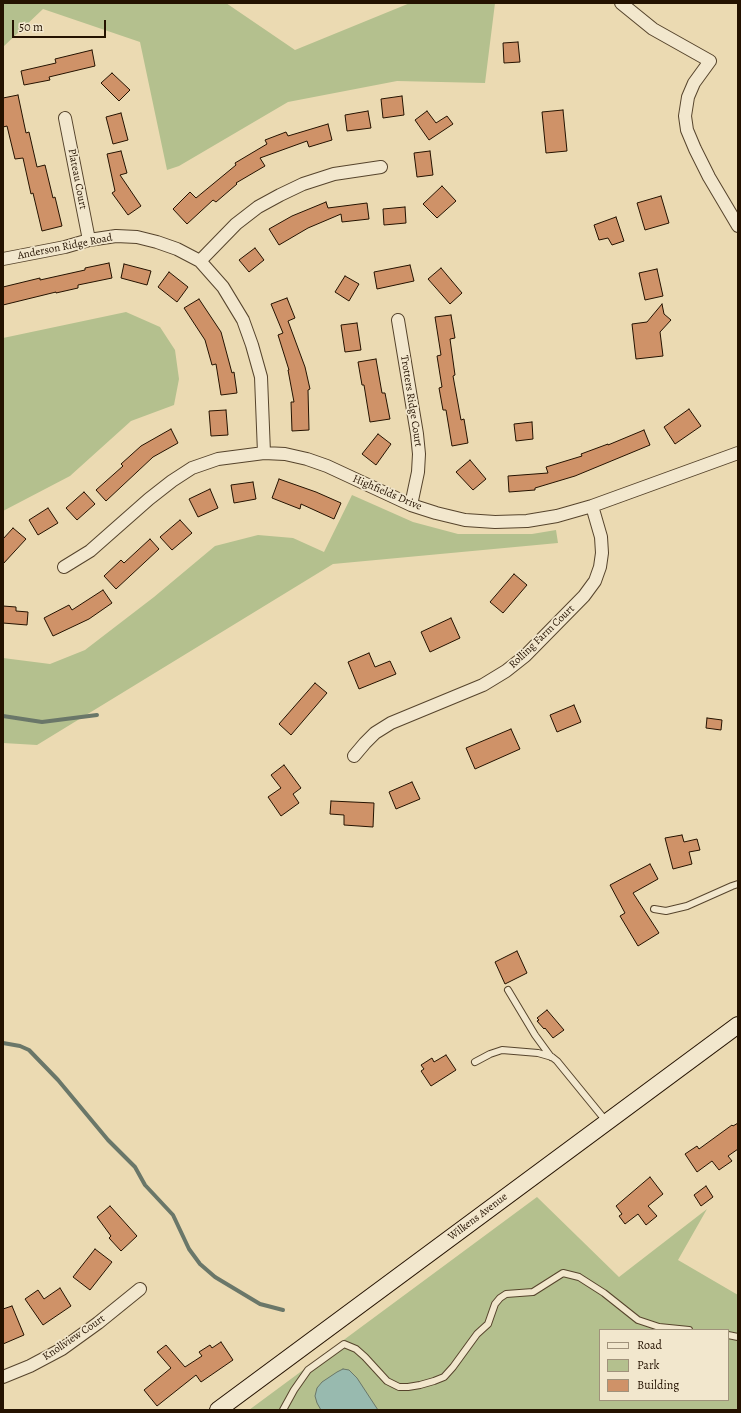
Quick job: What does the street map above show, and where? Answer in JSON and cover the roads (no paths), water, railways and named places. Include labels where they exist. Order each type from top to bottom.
[{"type":"main road","name":"Wilkens Avenue","points":[[218,1410],[738,1025]]},
{"type":"street","points":[[621,3],[653,29],[710,61],[694,83],[688,97],[686,116],[687,130],[709,177],[738,226]]},
{"type":"street","name":"Plateau Court","points":[[65,118],[89,240]]},
{"type":"street","points":[[200,261],[236,224],[258,207],[280,194],[303,184],[334,174],[381,167]]},
{"type":"street","name":"Anderson Ridge Road","points":[[3,259],[65,247],[89,240],[116,236],[137,237],[157,242],[177,249],[200,261],[223,287],[243,320],[252,345],[261,377],[264,453]]},
{"type":"street","name":"Trotters Ridge Court","points":[[398,320],[419,454],[418,472],[411,505]]},
{"type":"street","name":"Highfields Drive","points":[[64,567],[90,552],[150,499],[172,482],[192,468],[218,459],[264,453],[285,454],[307,459],[327,466],[411,505],[465,520],[495,522],[527,521],[557,516],[592,506],[738,453]]},
{"type":"street","name":"Rolling Farm Court","points":[[354,756],[375,733],[391,724],[483,685],[506,671],[525,656],[584,596],[595,581],[600,567],[602,553],[601,538],[592,506]]},
{"type":"street","name":"Knollview Court","points":[[3,1377],[30,1366],[62,1349],[98,1323],[140,1289]]},
{"type":"lane","points":[[654,910],[666,911],[688,906],[738,884]]},
{"type":"lane","points":[[508,990],[535,1035],[607,1122]]},
{"type":"lane","points":[[475,1062],[490,1054],[502,1050],[538,1053],[552,1057]]},
{"type":"lane","points":[[283,1410],[294,1390],[308,1370],[344,1344],[356,1349],[387,1381],[399,1386],[414,1386],[444,1377],[477,1334],[488,1324],[495,1304],[500,1298],[506,1294],[533,1292],[564,1274],[579,1277],[604,1293],[638,1320],[659,1327],[679,1329]]},
{"type":"water","points":[[343,1369],[349,1370],[357,1378],[378,1410],[321,1410],[315,1396],[317,1388],[322,1382]]},
{"type":"waterway","points":[[3,716],[42,722],[97,715]]},
{"type":"waterway","points":[[3,1043],[20,1046],[29,1050],[58,1080],[108,1140],[135,1167],[145,1185],[173,1215],[189,1249],[200,1264],[215,1277],[260,1304],[283,1310]]}]
